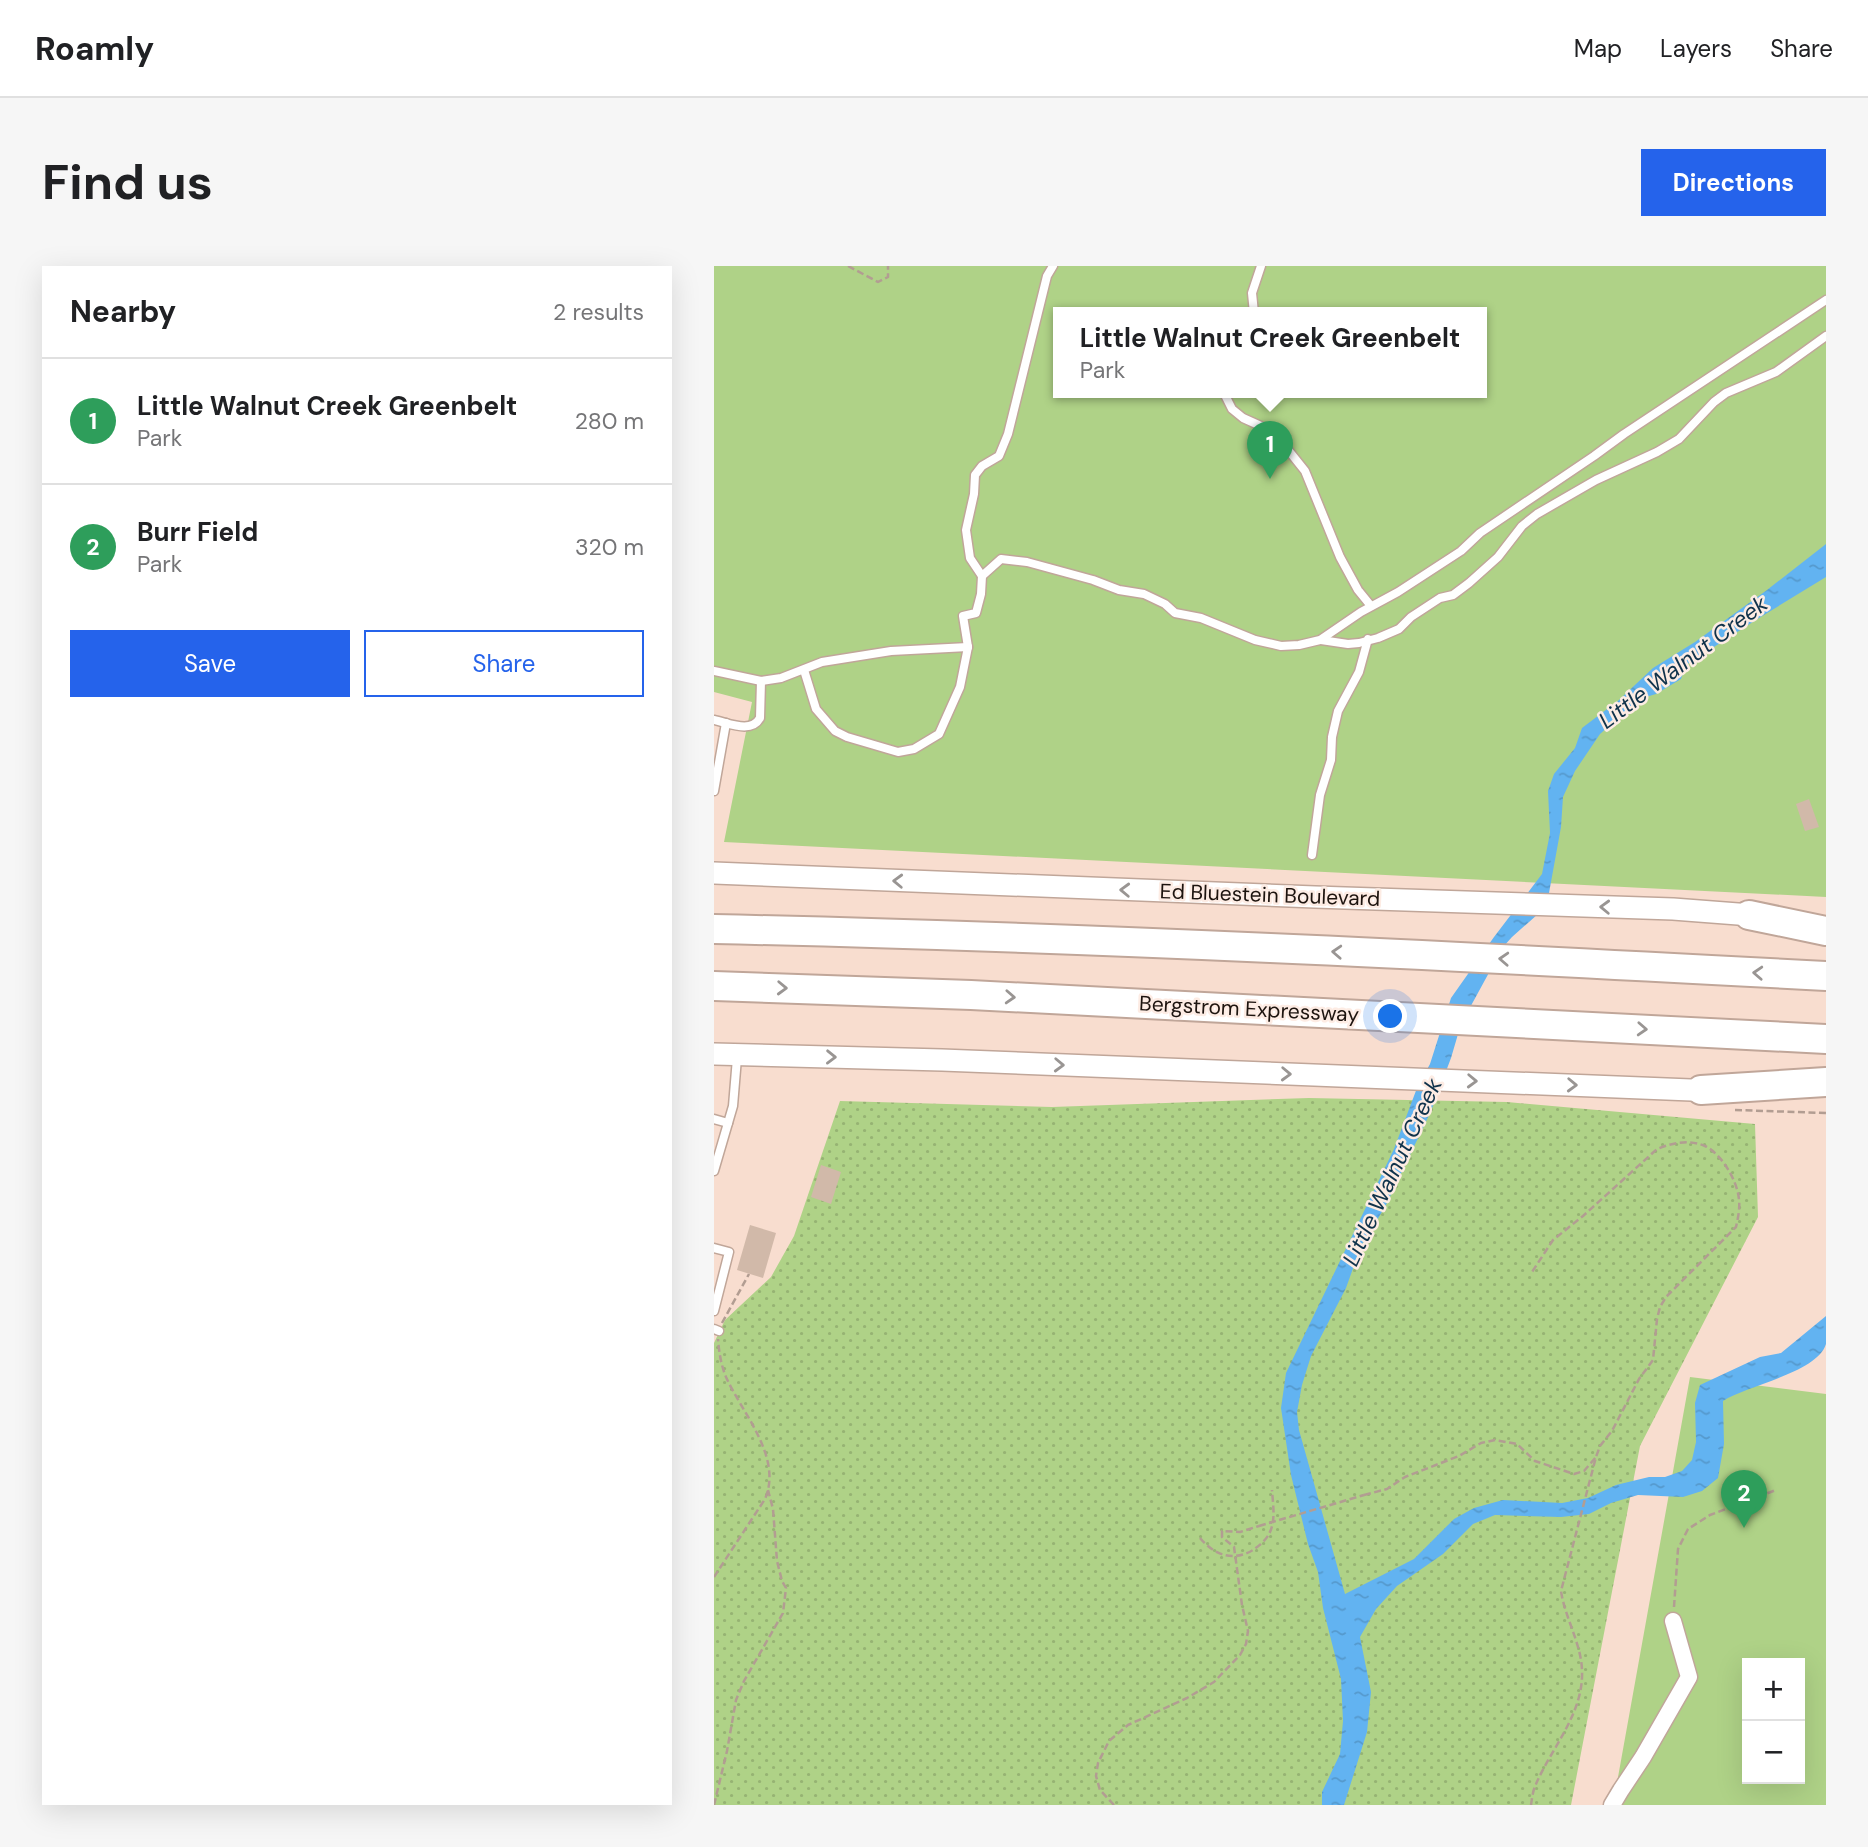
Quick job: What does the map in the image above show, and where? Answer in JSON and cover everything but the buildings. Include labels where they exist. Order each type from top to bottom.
[{"type":"highway","points":[[1749,915],[1826,932]]},
{"type":"highway","points":[[714,929],[915,933],[1826,976]]},
{"type":"highway","name":"Bergstrom Expressway","points":[[714,986],[971,995],[1826,1039]]},
{"type":"highway","points":[[1701,1090],[1826,1082]]},
{"type":"main road","name":"Ed Bluestein Boulevard","points":[[714,873],[1673,909],[1826,918]]},
{"type":"main road","points":[[714,1054],[942,1060],[1826,1096]]},
{"type":"street","points":[[1612,1805],[1689,1677],[1672,1621]]},
{"type":"lane","points":[[804,670],[816,709],[835,731],[847,737],[898,752],[914,749],[939,734],[960,687],[968,647],[963,615],[976,613],[981,594],[982,576],[970,558],[966,530],[975,494],[975,475],[982,466],[999,456],[1008,434],[1047,276],[1053,266]]},
{"type":"lane","points":[[1253,307],[1252,293],[1261,266]]},
{"type":"lane","points":[[982,576],[1001,559],[1027,562],[1119,590],[1144,594],[1165,604],[1175,613],[1200,618],[1255,640],[1281,646],[1320,640],[1461,551],[1480,533],[1826,300]]},
{"type":"lane","points":[[1320,640],[1360,643],[1399,629],[1411,617],[1440,598],[1453,595],[1469,583],[1498,557],[1522,526],[1537,514],[1679,439],[1726,393],[1776,372],[1826,337]]},
{"type":"lane","points":[[1226,398],[1232,410],[1263,427],[1285,446],[1304,471],[1340,556],[1358,590],[1371,606]]},
{"type":"lane","points":[[1312,855],[1320,795],[1331,760],[1332,737],[1338,711],[1359,672],[1368,639]]},
{"type":"lane","points":[[714,671],[761,681],[781,678],[822,662],[891,651],[968,647]]},
{"type":"lane","points":[[714,720],[746,727],[758,723],[761,681]]},
{"type":"lane","points":[[714,791],[726,723]]},
{"type":"lane","points":[[714,1171],[733,1106],[738,1055]]},
{"type":"lane","points":[[714,1119],[728,1123]]},
{"type":"lane","points":[[714,1248],[729,1252],[714,1311]]},
{"type":"path","points":[[848,266],[877,282],[888,277],[888,266]]},
{"type":"path","points":[[1531,1805],[1535,1786],[1568,1726],[1580,1692],[1582,1668],[1561,1591],[1596,1457],[1639,1378],[1653,1360],[1657,1319],[1666,1297],[1736,1227],[1740,1211],[1739,1196],[1733,1178],[1720,1158],[1706,1146],[1672,1143],[1657,1149],[1553,1240],[1532,1272]]},
{"type":"path","points":[[714,1805],[736,1700],[783,1613],[786,1588],[777,1561],[773,1509],[768,1490],[769,1473],[762,1446],[725,1375],[716,1330],[749,1274]]},
{"type":"path","points":[[1114,1805],[1100,1790],[1096,1776],[1098,1763],[1109,1741],[1128,1725],[1187,1698],[1214,1682],[1240,1655],[1246,1644],[1248,1631],[1234,1546],[1222,1537],[1222,1531],[1240,1532],[1387,1489],[1405,1477],[1459,1456],[1481,1443],[1495,1440],[1517,1444],[1535,1461],[1574,1474],[1584,1471],[1596,1457]]},
{"type":"path","points":[[714,1577],[768,1490]]},
{"type":"path","points":[[1200,1538],[1209,1549],[1220,1555],[1236,1557],[1258,1547],[1269,1534],[1274,1513],[1272,1490]]},
{"type":"path","points":[[1672,1621],[1678,1549],[1688,1529],[1710,1515],[1776,1490]]},
{"type":"green space","points":[[714,266],[1826,266],[1826,897],[724,842],[752,702],[714,692]]},
{"type":"green space","points":[[1309,1098],[1507,1102],[1755,1124],[1758,1217],[1640,1446],[1571,1805],[714,1805],[714,1343],[725,1320],[771,1277],[794,1236],[840,1101],[1052,1107]]},
{"type":"green space","points":[[1690,1377],[1826,1394],[1826,1805],[1613,1805]]},
{"type":"water","name":"Little Walnut Creek","points":[[1826,544],[1826,577],[1686,665],[1681,679],[1656,694],[1639,699],[1600,734],[1575,771],[1563,797],[1561,827],[1549,893],[1538,914],[1503,947],[1461,1024],[1431,1111],[1385,1207],[1361,1246],[1346,1288],[1311,1356],[1302,1385],[1297,1412],[1299,1430],[1345,1594],[1414,1559],[1454,1519],[1474,1508],[1503,1500],[1562,1503],[1588,1498],[1616,1485],[1649,1477],[1665,1477],[1682,1471],[1692,1460],[1696,1442],[1695,1403],[1700,1385],[1760,1357],[1781,1353],[1826,1316],[1826,1344],[1820,1354],[1796,1371],[1723,1401],[1724,1444],[1718,1478],[1702,1491],[1683,1497],[1638,1495],[1611,1503],[1589,1514],[1561,1517],[1495,1515],[1473,1524],[1443,1554],[1397,1586],[1376,1609],[1360,1637],[1371,1692],[1367,1732],[1344,1805],[1322,1805],[1322,1792],[1340,1754],[1343,1721],[1341,1679],[1323,1608],[1318,1572],[1308,1544],[1291,1475],[1281,1408],[1286,1373],[1394,1149],[1417,1088],[1430,1064],[1451,998],[1542,874],[1550,833],[1548,791],[1554,774],[1575,748],[1582,728],[1619,700],[1653,668],[1695,642]]},
{"type":"place","name":"Little Walnut Creek Greenbelt","points":[[1270,479]]},
{"type":"place","name":"Burr Field","points":[[1744,1528]]}]
